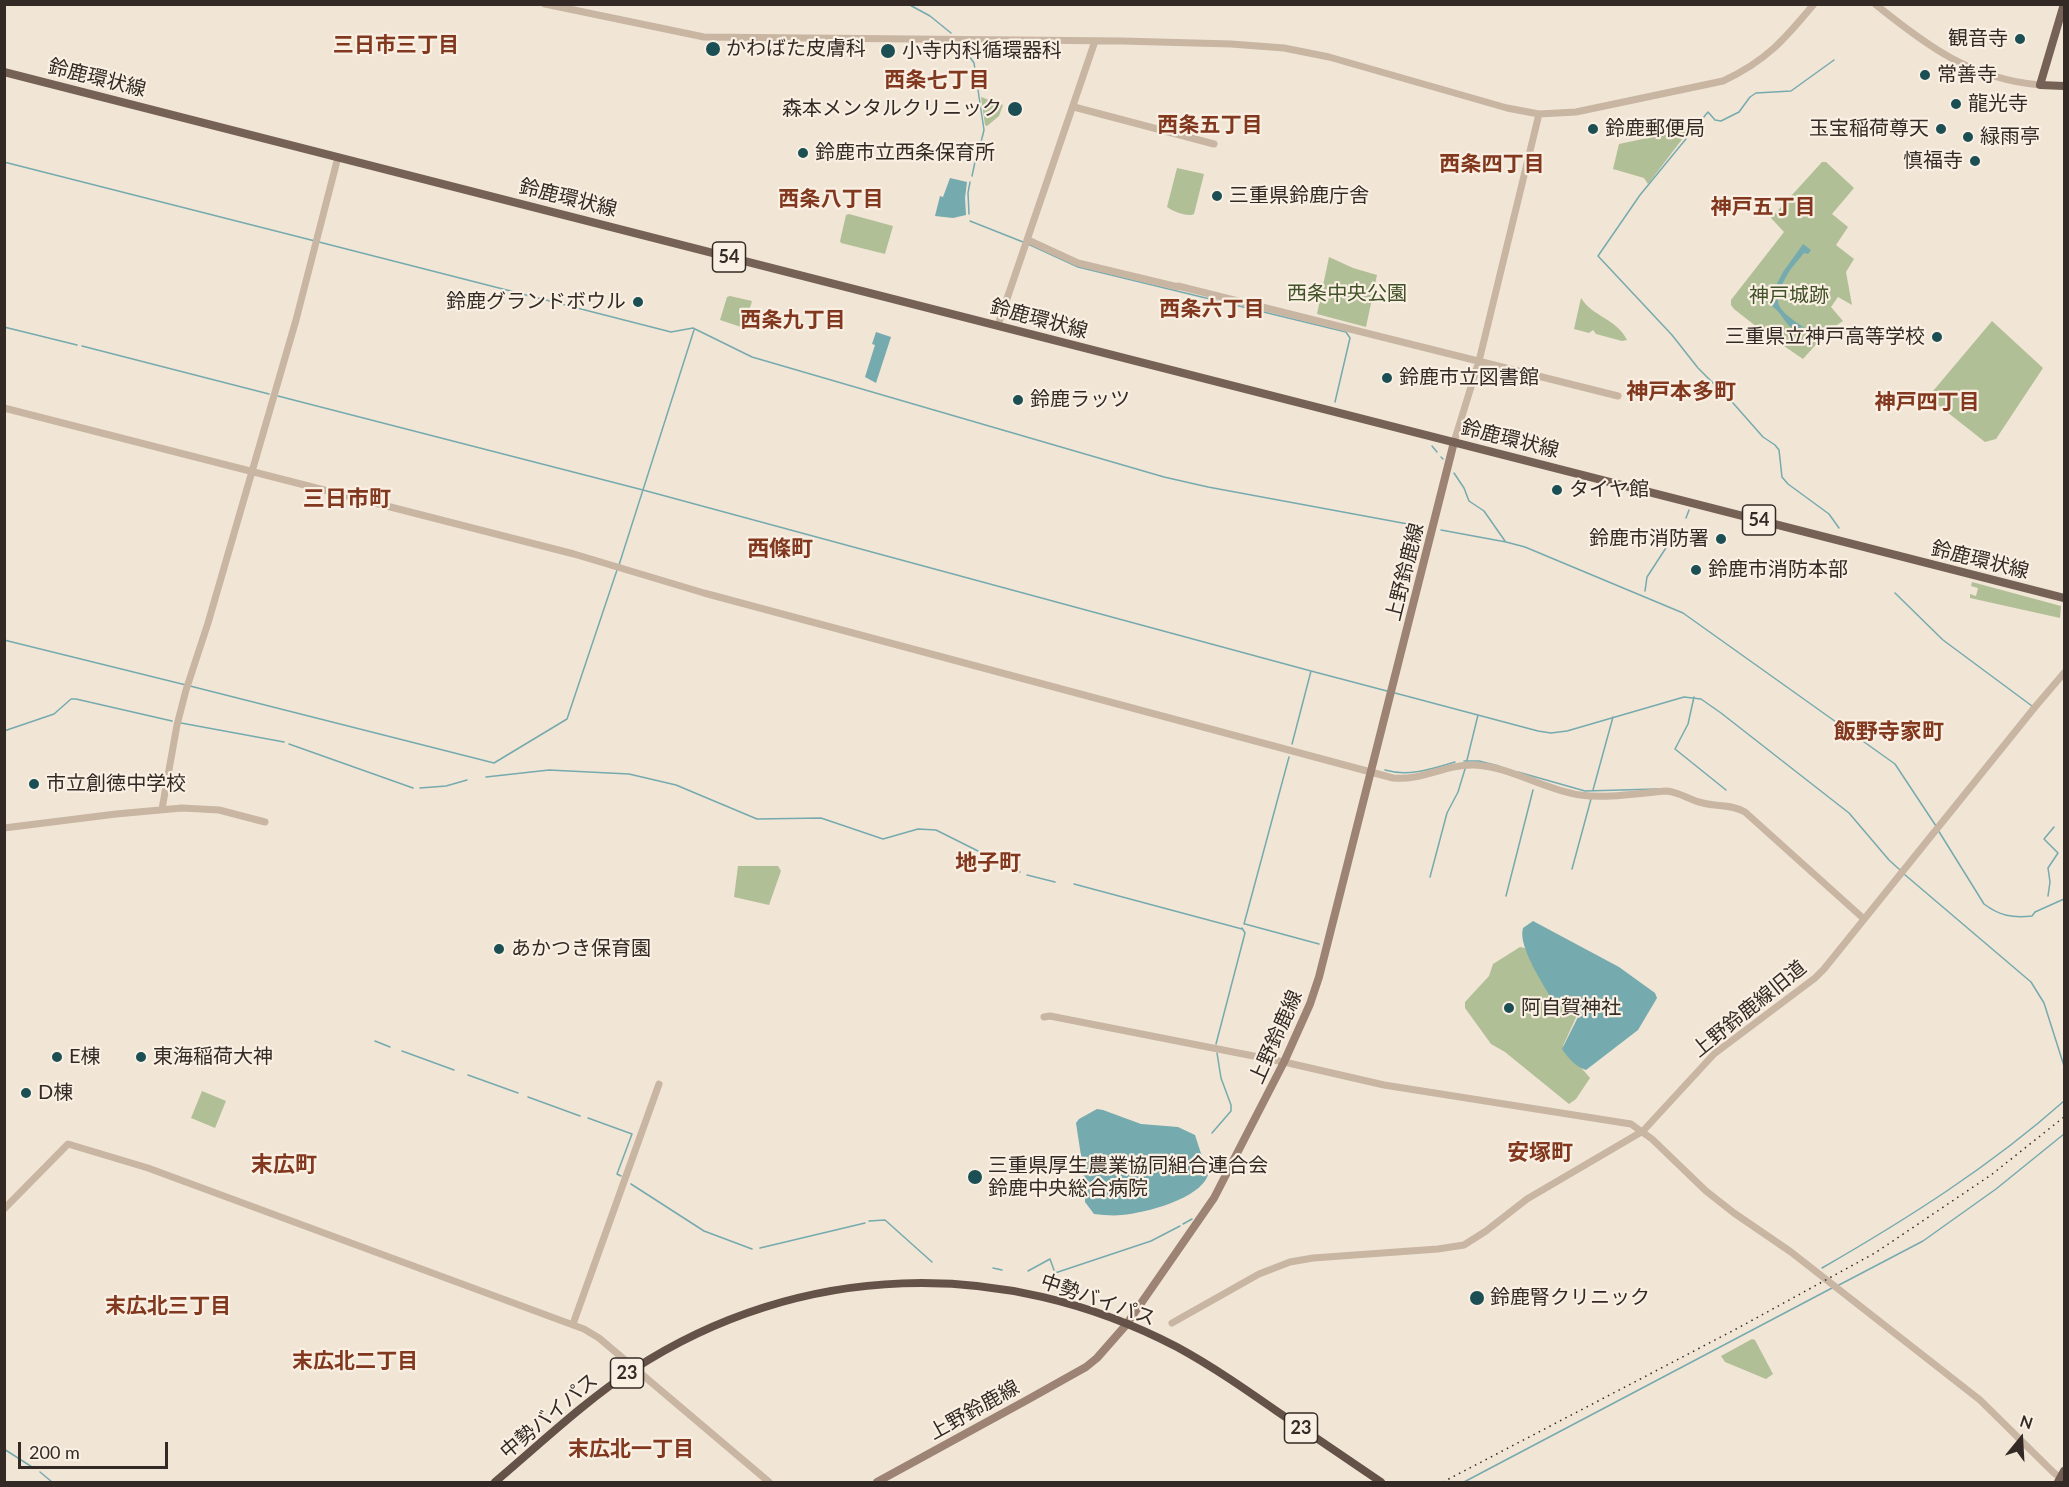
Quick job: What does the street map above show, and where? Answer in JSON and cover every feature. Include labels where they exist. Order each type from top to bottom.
[{"type":"highway","name":"中勢バイパス","points":[[495,1482],[579,1411],[635,1368],[706,1329],[797,1298],[869,1285],[920,1282],[970,1284],[1052,1298],[1175,1346],[1219,1372],[1381,1482]]},
{"type":"main road","points":[[2064,4],[2040,84],[2064,86]]},
{"type":"main road","name":"鈴鹿環状線","points":[[4,72],[2064,597]]},
{"type":"main road","name":"上野鈴鹿線","points":[[877,1482],[1086,1367],[1097,1358],[1126,1325],[1214,1198],[1284,1062],[1310,1004],[1319,977],[1454,442]]},
{"type":"street","points":[[545,4],[704,37],[1231,44],[1303,51],[1507,108],[1539,114],[1576,112],[1724,81],[1745,71],[1771,53],[1814,4]]},
{"type":"street","points":[[1875,4],[1930,47],[1966,66],[2000,78],[2040,84]]},
{"type":"street","points":[[998,325],[1095,41]]},
{"type":"street","points":[[1074,107],[1214,144]]},
{"type":"street","points":[[1454,442],[1479,361],[1539,114]]},
{"type":"street","points":[[162,809],[177,724],[187,686],[208,623],[252,471],[338,157]]},
{"type":"street","points":[[1027,244],[1078,263],[1618,396]]},
{"type":"street","points":[[4,408],[620,567],[704,593],[1393,778],[1412,779],[1456,766],[1474,765],[1579,795],[1667,791],[1679,793],[1703,803],[1734,807],[1745,812],[1864,919]]},
{"type":"street","name":"上野鈴鹿線旧道","points":[[1172,1323],[1259,1274],[1290,1262],[1313,1258],[1438,1250],[1464,1245],[1486,1231],[1527,1198],[1643,1131],[1714,1054],[1815,978],[2064,673]]},
{"type":"street","points":[[4,828],[162,809],[206,808],[265,822]]},
{"type":"street","points":[[1044,1017],[1050,1016],[1284,1062],[1384,1085],[1631,1124],[1643,1131],[1706,1191],[1791,1252],[1980,1400],[2062,1478]]},
{"type":"street","points":[[573,1324],[659,1084]]},
{"type":"street","points":[[4,1209],[68,1144],[148,1168],[593,1333],[768,1482]]},
{"type":"green space","points":[[981,97],[1003,105],[999,116],[987,126],[985,125]]},
{"type":"green space","points":[[1690,129],[1648,184],[1644,178],[1613,169],[1619,144]]},
{"type":"green space","name":"神戸城跡","points":[[1822,162],[1826,162],[1854,188],[1832,214],[1848,227],[1836,245],[1854,259],[1846,272],[1852,305],[1838,297],[1831,307],[1843,321],[1828,331],[1803,359],[1734,309],[1731,300],[1784,232],[1771,218]]},
{"type":"green space","points":[[1177,168],[1204,174],[1194,214],[1188,215],[1167,207]]},
{"type":"green space","points":[[846,215],[893,226],[885,254],[841,243]]},
{"type":"green space","name":"西条中央公園","points":[[1329,257],[1353,268],[1377,275],[1366,327],[1317,314]]},
{"type":"green space","points":[[727,297],[752,301],[744,328],[720,320]]},
{"type":"green space","points":[[1581,298],[1592,310],[1617,327],[1627,340],[1622,341],[1596,334],[1593,330],[1589,333],[1574,329]]},
{"type":"green space","points":[[1992,321],[2043,368],[1996,439],[1985,442],[1928,397]]},
{"type":"green space","points":[[1972,582],[2061,606],[2060,618],[1970,598],[1970,594],[1976,596],[1978,588],[1971,586]]},
{"type":"green space","points":[[738,866],[778,866],[781,871],[769,905],[734,897]]},
{"type":"green space","points":[[1520,947],[1525,948],[1557,1008],[1573,1005],[1578,1013],[1563,1046],[1590,1078],[1576,1099],[1569,1104],[1505,1052],[1491,1044],[1465,1008],[1465,1002],[1489,976],[1493,964]]},
{"type":"green space","points":[[202,1091],[226,1101],[215,1128],[191,1118]]},
{"type":"green space","points":[[1752,1339],[1755,1340],[1773,1374],[1766,1379],[1725,1362],[1721,1356]]},
{"type":"water","points":[[950,178],[967,182],[966,215],[953,218],[935,216],[940,196],[943,197]]},
{"type":"water","points":[[1803,244],[1811,250],[1808,254],[1804,253],[1790,270],[1781,286],[1783,288],[1778,301],[1789,317],[1820,339],[1802,327],[1795,330],[1773,306],[1767,303],[1783,272]]},
{"type":"water","points":[[876,332],[891,337],[876,383],[865,377],[875,345],[872,344]]},
{"type":"water","points":[[1533,921],[1619,967],[1655,993],[1657,998],[1638,1030],[1586,1070],[1572,1062],[1562,1049],[1580,1013],[1572,1004],[1557,1008],[1524,946],[1523,928]]},
{"type":"water","points":[[1097,1109],[1141,1124],[1178,1127],[1195,1135],[1208,1175],[1203,1184],[1183,1198],[1157,1208],[1122,1215],[1094,1214],[1085,1202],[1085,1182],[1076,1123]]},
{"type":"waterway","points":[[908,4],[930,16],[951,33]]},
{"type":"waterway","points":[[959,42],[974,63],[984,130],[979,150]]},
{"type":"waterway","points":[[1834,60],[1791,91],[1756,93],[1750,97],[1739,112],[1721,121],[1715,120],[1708,112],[1640,195],[1598,256],[1672,335],[1698,368],[1763,437],[1775,445],[1779,450],[1782,477],[1788,484],[1829,514],[1839,528]]},
{"type":"waterway","points":[[4,162],[315,241]]},
{"type":"waterway","points":[[972,176],[975,162]]},
{"type":"waterway","points":[[969,214],[970,182]]},
{"type":"waterway","points":[[970,221],[1023,242]]},
{"type":"waterway","points":[[319,242],[671,332],[693,328],[752,357],[1164,477],[1424,527]]},
{"type":"waterway","points":[[1028,244],[1078,267],[1346,332],[1350,338],[1335,402]]},
{"type":"waterway","points":[[4,327],[77,345]]},
{"type":"waterway","points":[[619,565],[694,330]]},
{"type":"waterway","points":[[82,346],[269,394]]},
{"type":"waterway","points":[[278,396],[643,490],[1311,671]]},
{"type":"waterway","points":[[1432,446],[1437,452]]},
{"type":"waterway","points":[[1454,473],[1469,501],[1484,511],[1505,541]]},
{"type":"waterway","points":[[1686,518],[1689,510]]},
{"type":"waterway","points":[[1441,530],[1525,547],[1683,613],[1895,764],[1936,826]]},
{"type":"waterway","points":[[1645,591],[1647,577],[1675,534]]},
{"type":"waterway","points":[[190,686],[494,763],[567,719],[617,570]]},
{"type":"waterway","points":[[1895,593],[1943,640],[2032,706]]},
{"type":"waterway","points":[[4,640],[186,685]]},
{"type":"waterway","points":[[1292,744],[1311,671],[1387,691]]},
{"type":"waterway","points":[[1395,693],[1551,733],[1567,731],[1684,697],[1701,699],[1849,813],[1900,870]]},
{"type":"waterway","points":[[1694,697],[1688,724],[1675,749],[1726,790]]},
{"type":"waterway","points":[[4,731],[54,714],[71,699],[172,721]]},
{"type":"waterway","points":[[1467,760],[1478,715]]},
{"type":"waterway","points":[[1593,790],[1613,717]]},
{"type":"waterway","points":[[181,723],[284,742]]},
{"type":"waterway","points":[[289,744],[413,788]]},
{"type":"waterway","points":[[1244,924],[1289,757]]},
{"type":"waterway","points":[[1464,761],[1479,761],[1499,766]]},
{"type":"waterway","points":[[1385,770],[1403,773],[1455,762]]},
{"type":"waterway","points":[[1430,877],[1447,813],[1458,792],[1465,769]]},
{"type":"waterway","points":[[486,777],[549,770],[629,774],[676,785],[757,819],[821,818],[883,839],[918,829],[936,830],[1020,872]]},
{"type":"waterway","points":[[1518,772],[1585,791],[1657,789]]},
{"type":"waterway","points":[[420,788],[446,786],[467,780]]},
{"type":"waterway","points":[[1506,896],[1533,790]]},
{"type":"waterway","points":[[1572,869],[1591,799]]},
{"type":"waterway","points":[[2048,896],[2050,882],[2048,868],[2058,853],[2044,839],[2054,827]]},
{"type":"waterway","points":[[1938,830],[1984,904],[1995,911],[2018,917],[2032,916],[2035,912],[2064,899]]},
{"type":"waterway","points":[[1904,874],[2031,982],[2044,1003],[2064,1066]]},
{"type":"waterway","points":[[1027,875],[1055,882]]},
{"type":"waterway","points":[[1074,884],[1242,929]]},
{"type":"waterway","points":[[1245,924],[1319,944]]},
{"type":"waterway","points":[[1216,1044],[1245,933],[1242,928]]},
{"type":"waterway","points":[[375,1041],[390,1047]]},
{"type":"waterway","points":[[402,1051],[454,1070]]},
{"type":"waterway","points":[[1212,1133],[1231,1111],[1221,1078],[1217,1053]]},
{"type":"waterway","points":[[468,1075],[518,1093]]},
{"type":"waterway","points":[[528,1097],[580,1116]]},
{"type":"waterway","points":[[1822,1268],[1948,1190],[2007,1148],[2064,1101]]},
{"type":"waterway","points":[[588,1118],[632,1134],[617,1174],[621,1176]]},
{"type":"waterway","points":[[1839,1285],[1923,1241],[1996,1189],[2064,1134]]},
{"type":"waterway","points":[[631,1184],[704,1231],[752,1249]]},
{"type":"waterway","points":[[1183,1224],[1192,1219]]},
{"type":"waterway","points":[[869,1221],[885,1220],[932,1262]]},
{"type":"waterway","points":[[760,1248],[865,1223]]},
{"type":"waterway","points":[[1055,1273],[1151,1241],[1180,1226]]},
{"type":"waterway","points":[[1028,1271],[1050,1259],[1054,1270]]},
{"type":"waterway","points":[[993,1268],[1002,1270]]},
{"type":"waterway","points":[[1464,1482],[1832,1288]]},
{"type":"waterway","points":[[4,1449],[32,1467]]},
{"type":"waterway","points":[[40,1472],[52,1482]]},
{"type":"railway","points":[[1443,1482],[1738,1328],[1875,1253],[1991,1175],[2064,1117]]},
{"type":"place","name":"観音寺","points":[[2020,39]]},
{"type":"place","name":"かわばた皮膚科","points":[[713,49]]},
{"type":"place","name":"小寺内科循環器科","points":[[888,51]]},
{"type":"place","name":"常善寺","points":[[1925,75]]},
{"type":"place","name":"龍光寺","points":[[1956,104]]},
{"type":"place","name":"森本メンタルクリニック","points":[[1015,109]]},
{"type":"place","name":"鈴鹿郵便局","points":[[1593,129]]},
{"type":"place","name":"玉宝稲荷尊天","points":[[1941,129]]},
{"type":"place","name":"緑雨亭","points":[[1968,137]]},
{"type":"place","name":"鈴鹿市立西条保育所","points":[[803,153]]},
{"type":"place","name":"慎福寺","points":[[1975,161]]},
{"type":"place","name":"三重県鈴鹿庁舎","points":[[1217,196]]},
{"type":"place","name":"鈴鹿グランドボウル","points":[[638,302]]},
{"type":"place","name":"三重県立神戸高等学校","points":[[1937,337]]},
{"type":"place","name":"鈴鹿市立図書館","points":[[1387,378]]},
{"type":"place","name":"鈴鹿ラッツ","points":[[1018,400]]},
{"type":"place","name":"タイヤ館","points":[[1557,490]]},
{"type":"place","name":"鈴鹿市消防署","points":[[1721,539]]},
{"type":"place","name":"鈴鹿市消防本部","points":[[1696,570]]},
{"type":"place","name":"市立創徳中学校","points":[[34,784]]},
{"type":"place","name":"あかつき保育園","points":[[499,949]]},
{"type":"place","name":"阿自賀神社","points":[[1509,1008]]},
{"type":"place","name":"E棟","points":[[57,1057]]},
{"type":"place","name":"東海稲荷大神","points":[[141,1057]]},
{"type":"place","name":"D棟","points":[[26,1093]]},
{"type":"place","name":"三重県厚生農業協同組合連合会 鈴鹿中央総合病院","points":[[975,1177]]},
{"type":"place","name":"鈴鹿腎クリニック","points":[[1477,1298]]},
{"type":"district","name":"三日市三丁目","points":[[396,45]]},
{"type":"district","name":"西条七丁目","points":[[937,80]]},
{"type":"district","name":"西条五丁目","points":[[1210,125]]},
{"type":"district","name":"西条四丁目","points":[[1492,164]]},
{"type":"district","name":"西条八丁目","points":[[831,199]]},
{"type":"district","name":"神戸五丁目","points":[[1763,207]]},
{"type":"district","name":"西条六丁目","points":[[1212,309]]},
{"type":"district","name":"西条九丁目","points":[[793,320]]},
{"type":"district","name":"神戸本多町","points":[[1681,392]]},
{"type":"district","name":"神戸四丁目","points":[[1927,402]]},
{"type":"district","name":"三日市町","points":[[347,499]]},
{"type":"district","name":"西條町","points":[[780,549]]},
{"type":"district","name":"飯野寺家町","points":[[1889,732]]},
{"type":"district","name":"地子町","points":[[988,863]]},
{"type":"district","name":"安塚町","points":[[1540,1153]]},
{"type":"district","name":"末広町","points":[[284,1165]]},
{"type":"district","name":"末広北三丁目","points":[[168,1306]]},
{"type":"district","name":"末広北二丁目","points":[[355,1361]]},
{"type":"district","name":"末広北一丁目","points":[[631,1449]]}]
